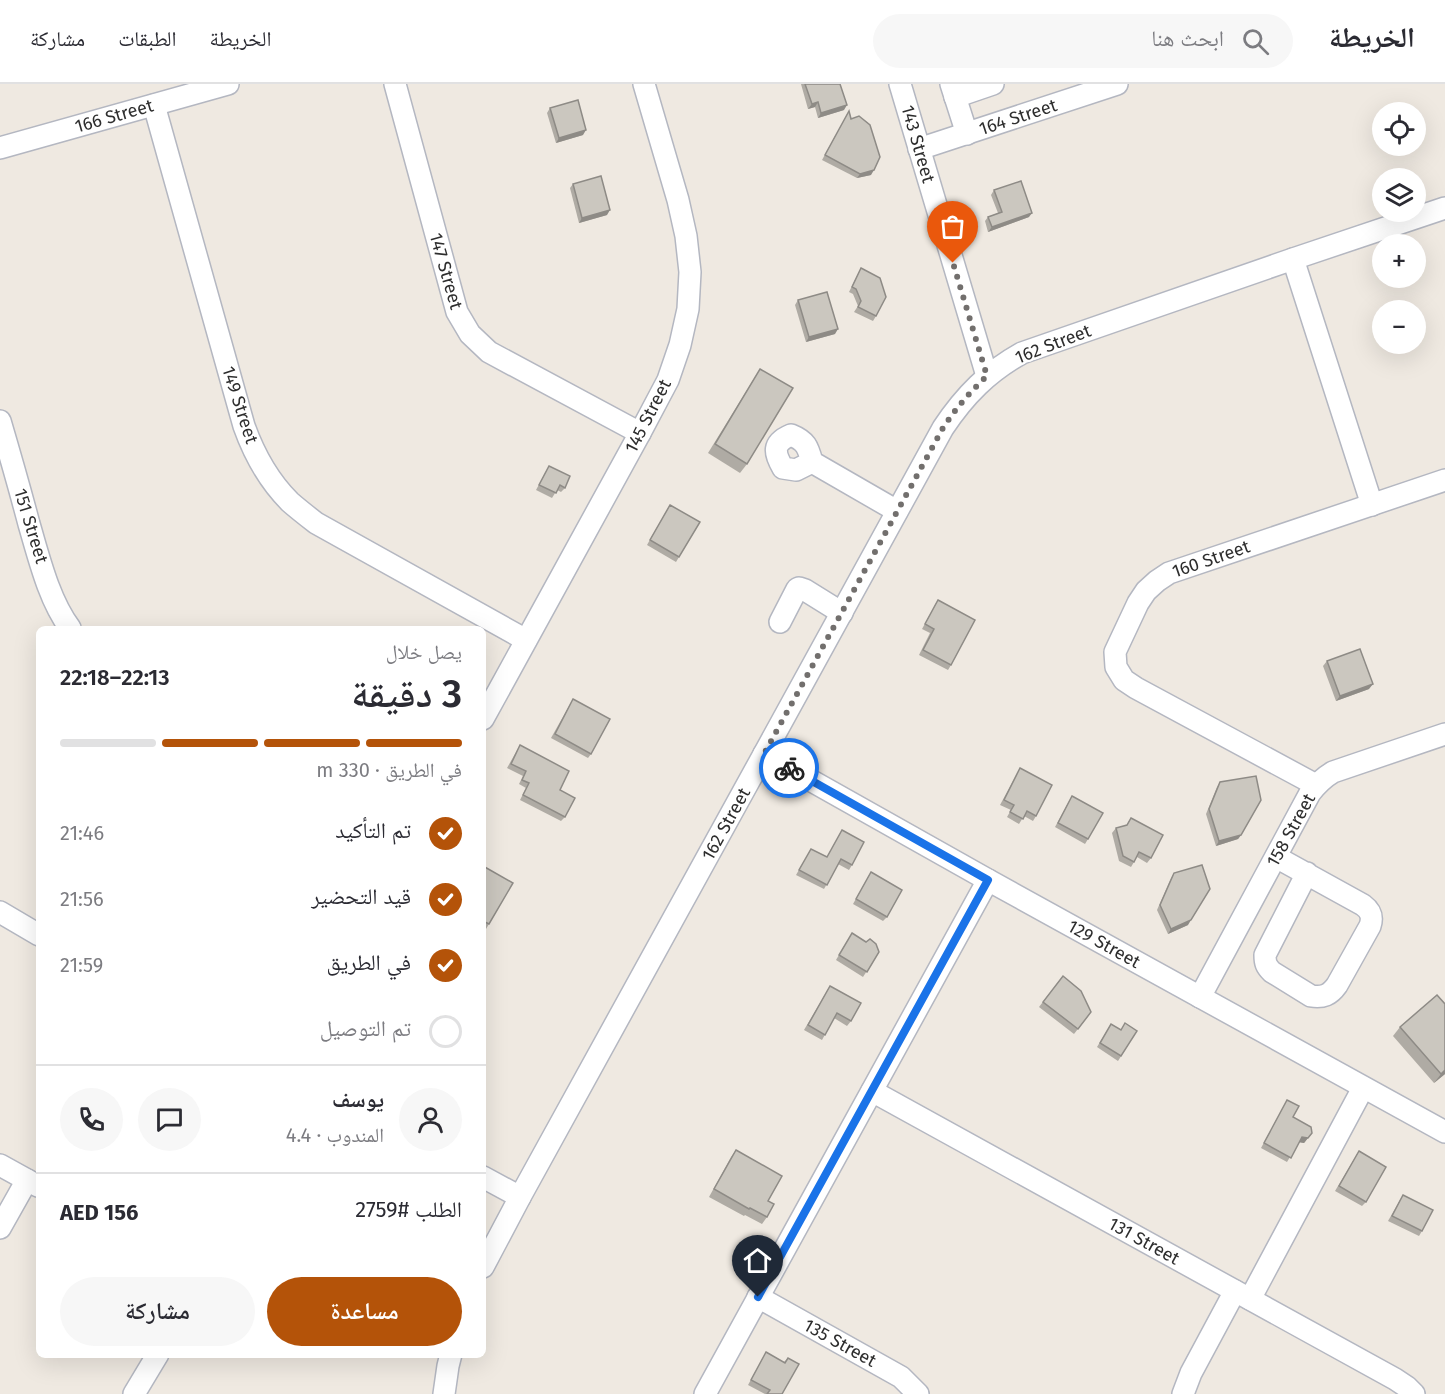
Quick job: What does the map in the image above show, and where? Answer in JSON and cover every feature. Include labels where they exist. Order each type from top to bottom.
[{"type":"street","name":"166 Street","points":[[0,148],[228,84]]},
{"type":"street","name":"147 Street","points":[[395,84],[457,312],[470,334],[489,352],[640,433]]},
{"type":"street","name":"145 Street","points":[[486,713],[668,380],[680,345],[687,309],[690,272],[686,236],[678,200],[644,84]]},
{"type":"street","name":"143 Street","points":[[900,84],[987,376]]},
{"type":"street","points":[[967,134],[953,91],[993,84]]},
{"type":"street","name":"164 Street","points":[[919,149],[1117,84]]},
{"type":"street","name":"149 Street","points":[[154,105],[244,426],[252,447],[269,476],[290,502],[315,523],[526,640]]},
{"type":"street","name":"162 Street","points":[[486,1261],[943,428],[971,392],[1004,363],[1022,353],[1445,208]]},
{"type":"street","points":[[1293,259],[1372,505]]},
{"type":"street","name":"151 Street","points":[[0,421],[48,584],[68,626]]},
{"type":"street","points":[[812,462],[897,511]]},
{"type":"street","name":"160 Street","points":[[1316,785],[1136,688],[1124,680],[1116,667],[1115,652],[1146,591],[1169,573],[1445,480]]},
{"type":"street","points":[[780,622],[799,588],[842,613]]},
{"type":"street","name":"158 Street","points":[[1200,997],[1316,785],[1333,772],[1445,734]]},
{"type":"street","name":"129 Street","points":[[764,754],[1445,1132]]},
{"type":"street","points":[[1276,857],[1307,873],[1363,905],[1371,914],[1370,926],[1333,992],[1319,997],[1311,996],[1272,972],[1265,962],[1265,955],[1307,873]]},
{"type":"street","points":[[705,1394],[988,880]]},
{"type":"street","points":[[0,912],[36,933]]},
{"type":"street","points":[[1183,1394],[1188,1379],[1242,1295],[1363,1088]]},
{"type":"street","name":"131 Street","points":[[872,1091],[1395,1380],[1414,1394]]},
{"type":"street","points":[[0,1165],[33,1183],[0,1228]]},
{"type":"street","points":[[486,1178],[520,1197]]},
{"type":"street","name":"135 Street","points":[[758,1297],[901,1377],[918,1394]]},
{"type":"street","points":[[134,1394],[156,1358]]},
{"type":"street","points":[[444,1394],[450,1358]]},
{"type":"building","points":[[805,84],[840,84],[847,105],[821,113],[818,102],[812,104]]},
{"type":"building","points":[[578,100],[586,130],[559,138],[550,108]]},
{"type":"building","points":[[849,111],[851,119],[859,116],[870,125],[880,157],[874,170],[860,174],[825,155]]},
{"type":"building","points":[[601,176],[610,210],[582,218],[573,184]]},
{"type":"building","points":[[1021,181],[1032,213],[992,227],[988,217],[1002,212],[994,190]]},
{"type":"building","points":[[861,268],[880,278],[886,297],[876,316],[858,307],[861,301],[856,289],[852,287]]},
{"type":"building","points":[[827,292],[838,329],[809,337],[798,300]]},
{"type":"building","points":[[760,369],[793,388],[747,464],[715,444]]},
{"type":"building","points":[[549,466],[570,476],[565,488],[560,485],[556,493],[539,485]]},
{"type":"building","points":[[670,505],[700,522],[679,557],[650,540]]},
{"type":"building","points":[[938,600],[975,620],[951,665],[923,650],[934,629],[925,624]]},
{"type":"building","points":[[1360,649],[1373,684],[1340,696],[1327,661]]},
{"type":"building","points":[[573,699],[610,719],[591,754],[555,734]]},
{"type":"building","points":[[520,745],[569,771],[560,790],[575,798],[565,817],[523,795],[529,783],[522,780],[526,771],[511,764]]},
{"type":"building","points":[[1020,768],[1052,785],[1036,816],[1027,811],[1023,819],[1010,812],[1014,805],[1004,800]]},
{"type":"building","points":[[1256,776],[1261,800],[1241,835],[1219,841],[1209,809],[1220,782]]},
{"type":"building","points":[[1072,796],[1103,813],[1088,839],[1058,823]]},
{"type":"building","points":[[1131,818],[1163,835],[1151,858],[1139,852],[1134,862],[1123,856],[1116,828],[1127,825]]},
{"type":"building","points":[[842,830],[864,842],[852,865],[841,859],[827,885],[799,870],[811,849],[827,857]]},
{"type":"building","points":[[1202,865],[1210,889],[1191,920],[1171,929],[1160,905],[1174,873]]},
{"type":"building","points":[[486,868],[513,883],[489,924],[486,922]]},
{"type":"building","points":[[871,872],[902,890],[887,917],[856,899]]},
{"type":"building","points":[[852,933],[866,942],[870,939],[876,944],[879,952],[867,972],[839,955]]},
{"type":"building","points":[[1063,976],[1081,991],[1091,1012],[1078,1029],[1043,1002]]},
{"type":"building","points":[[830,986],[861,1003],[851,1021],[837,1013],[825,1035],[808,1025]]},
{"type":"building","points":[[1437,995],[1445,1004],[1445,1070],[1441,1074],[1400,1027]]},
{"type":"building","points":[[1125,1023],[1137,1031],[1121,1056],[1100,1043],[1111,1024],[1121,1030]]},
{"type":"building","points":[[1287,1100],[1299,1106],[1293,1117],[1311,1127],[1312,1133],[1308,1138],[1302,1137],[1291,1158],[1264,1143]]},
{"type":"building","points":[[736,1150],[782,1176],[768,1201],[774,1204],[767,1217],[714,1189]]},
{"type":"building","points":[[1359,1151],[1386,1167],[1366,1202],[1339,1186]]},
{"type":"building","points":[[1403,1195],[1433,1210],[1422,1231],[1392,1216]]},
{"type":"building","points":[[766,1352],[785,1363],[788,1358],[799,1364],[782,1394],[767,1394],[770,1390],[751,1380]]},
{"type":"way so far","points":[[789,768],[764,754],[943,428],[956,409],[987,376],[953,263]]},
{"type":"route","points":[[758,1297],[988,880],[789,768]]}]
